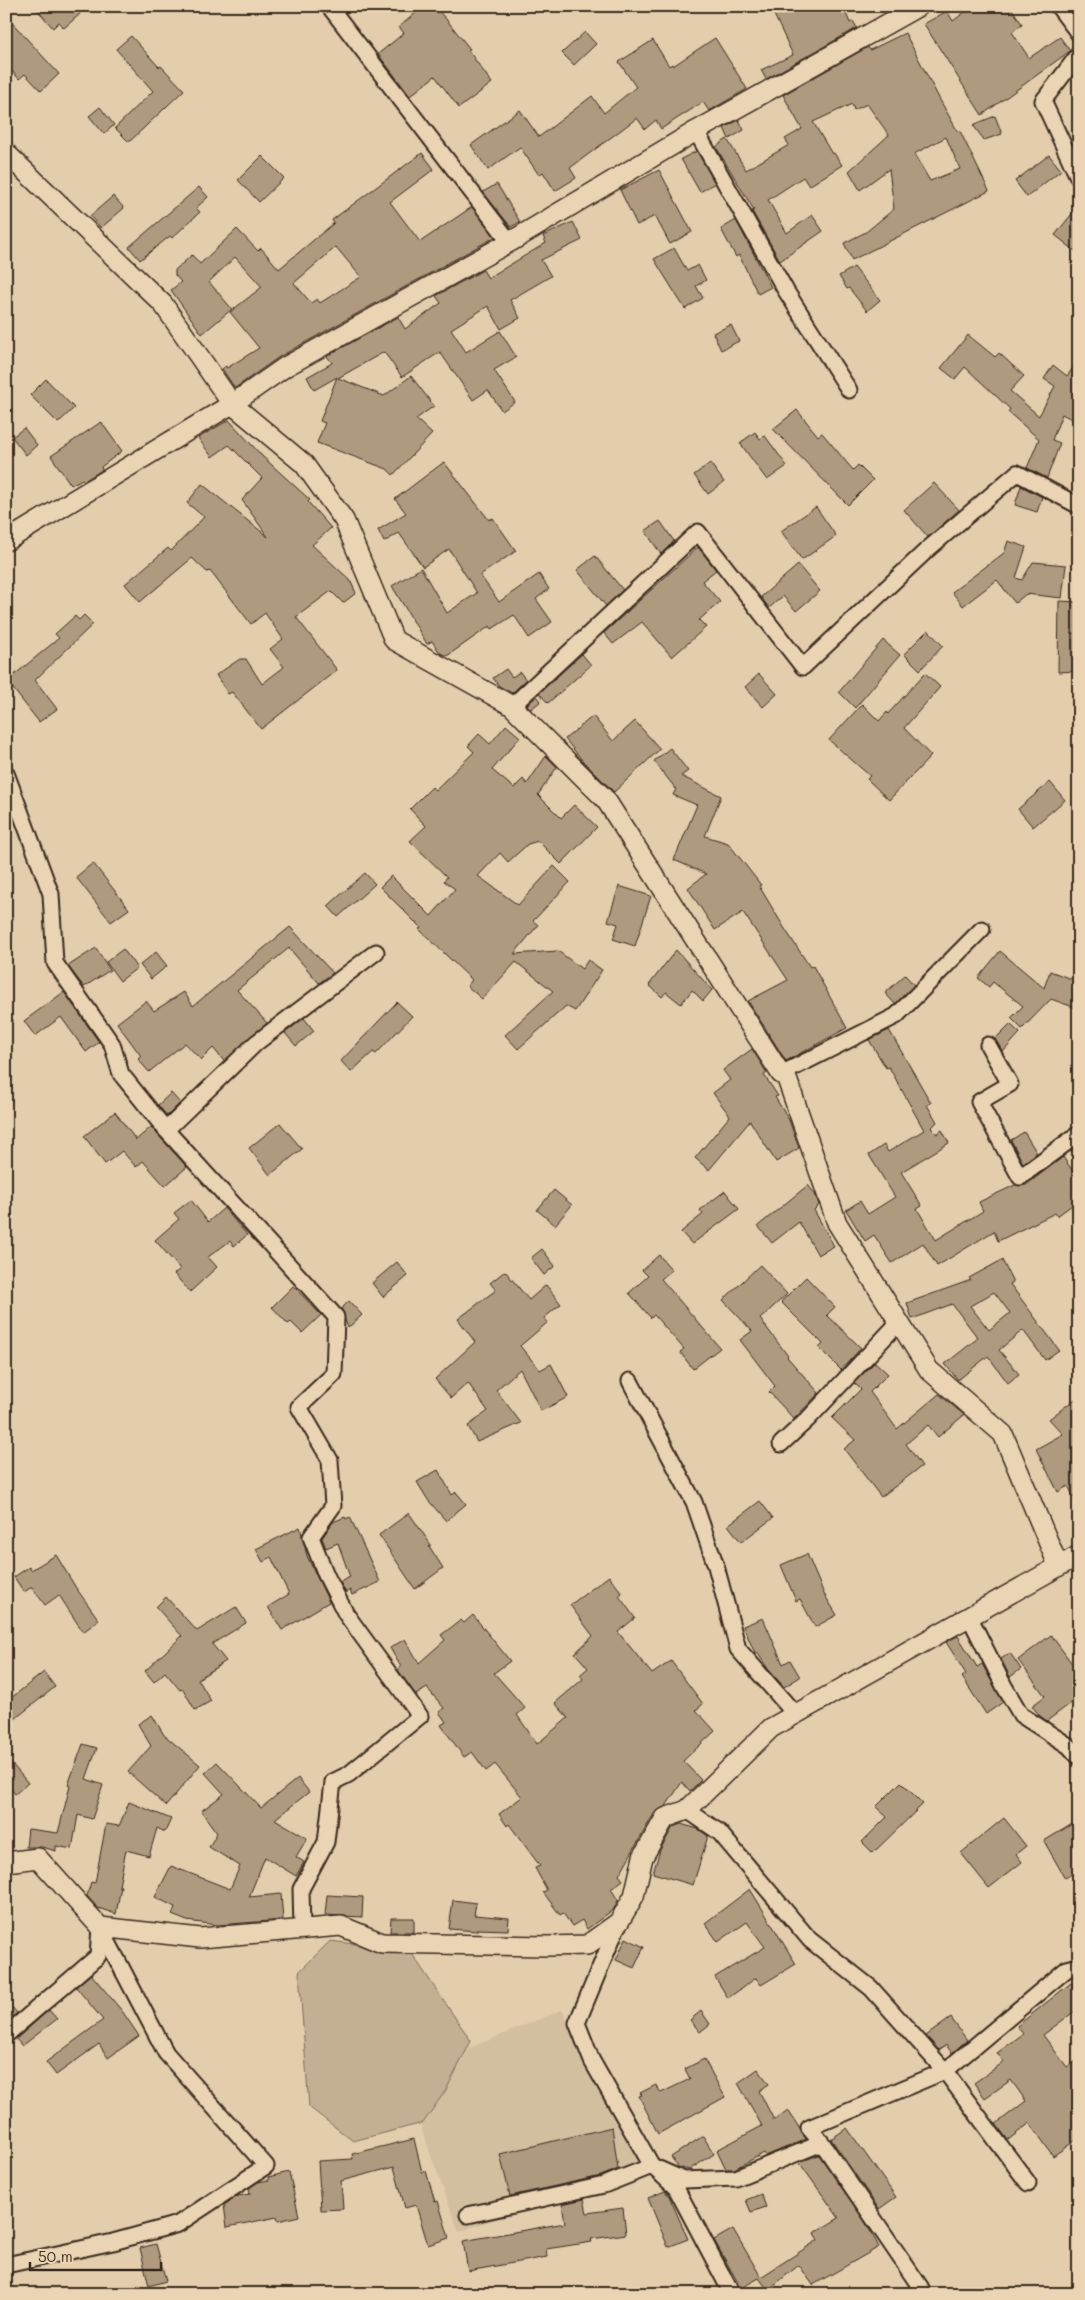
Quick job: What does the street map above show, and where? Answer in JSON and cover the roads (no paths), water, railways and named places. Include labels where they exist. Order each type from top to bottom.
[{"type":"street","points":[[329,6],[510,242]]},
{"type":"street","points":[[6,542],[232,404],[285,367],[510,242],[696,131],[919,6]]},
{"type":"street","points":[[1058,6],[1079,34]]},
{"type":"street","points":[[1079,54],[1043,101],[1079,179]]},
{"type":"street","points":[[696,131],[786,291],[849,390]]},
{"type":"street","points":[[6,153],[163,304],[232,404],[304,464],[344,520],[394,640],[512,706],[606,800],[780,1074],[786,1076],[837,1223],[929,1370],[1003,1434],[1058,1565]]},
{"type":"street","points":[[512,706],[698,532],[803,667],[928,549],[1017,473],[1079,506]]},
{"type":"street","points":[[6,773],[50,894],[55,963],[112,1044],[121,1074],[166,1130],[336,1317],[334,1374],[299,1406],[330,1460],[333,1506],[310,1537],[326,1575],[346,1614],[420,1716],[349,1774],[333,1782],[326,1842],[301,1889],[302,1929]]},
{"type":"street","points":[[780,1074],[896,1016],[982,929]]},
{"type":"street","points":[[166,1130],[256,1044],[376,952]]},
{"type":"street","points":[[988,1045],[1010,1084],[979,1102],[1020,1177],[1077,1135],[1079,1138]]},
{"type":"street","points":[[781,1444],[808,1419],[900,1321]]},
{"type":"street","points":[[630,1381],[694,1502],[716,1566],[738,1649],[795,1714]]},
{"type":"street","points":[[732,2294],[676,2188],[652,2166],[592,2061],[577,2023],[619,1922],[634,1896],[643,1857],[665,1818],[687,1810],[771,1728],[1058,1565],[1079,1555]]},
{"type":"street","points":[[969,1616],[1004,1686],[1021,1715],[1069,1746],[1079,1757]]},
{"type":"street","points":[[687,1810],[719,1832],[810,1940],[871,1988],[945,2071],[1028,2183]]},
{"type":"street","points":[[6,1862],[38,1858],[100,1927],[166,2053],[266,2166],[178,2224],[113,2242],[6,2265]]},
{"type":"street","points":[[100,1927],[200,1938],[341,1926],[382,1943],[548,1946],[587,1944],[619,1922]]},
{"type":"street","points":[[6,2035],[98,1956],[100,1927]]},
{"type":"street","points":[[913,2294],[921,2288],[822,2143],[809,2128],[945,2071],[1068,1969],[1079,1966]]},
{"type":"street","points":[[468,2215],[604,2185],[652,2166],[684,2180],[736,2178],[822,2143]]}]
